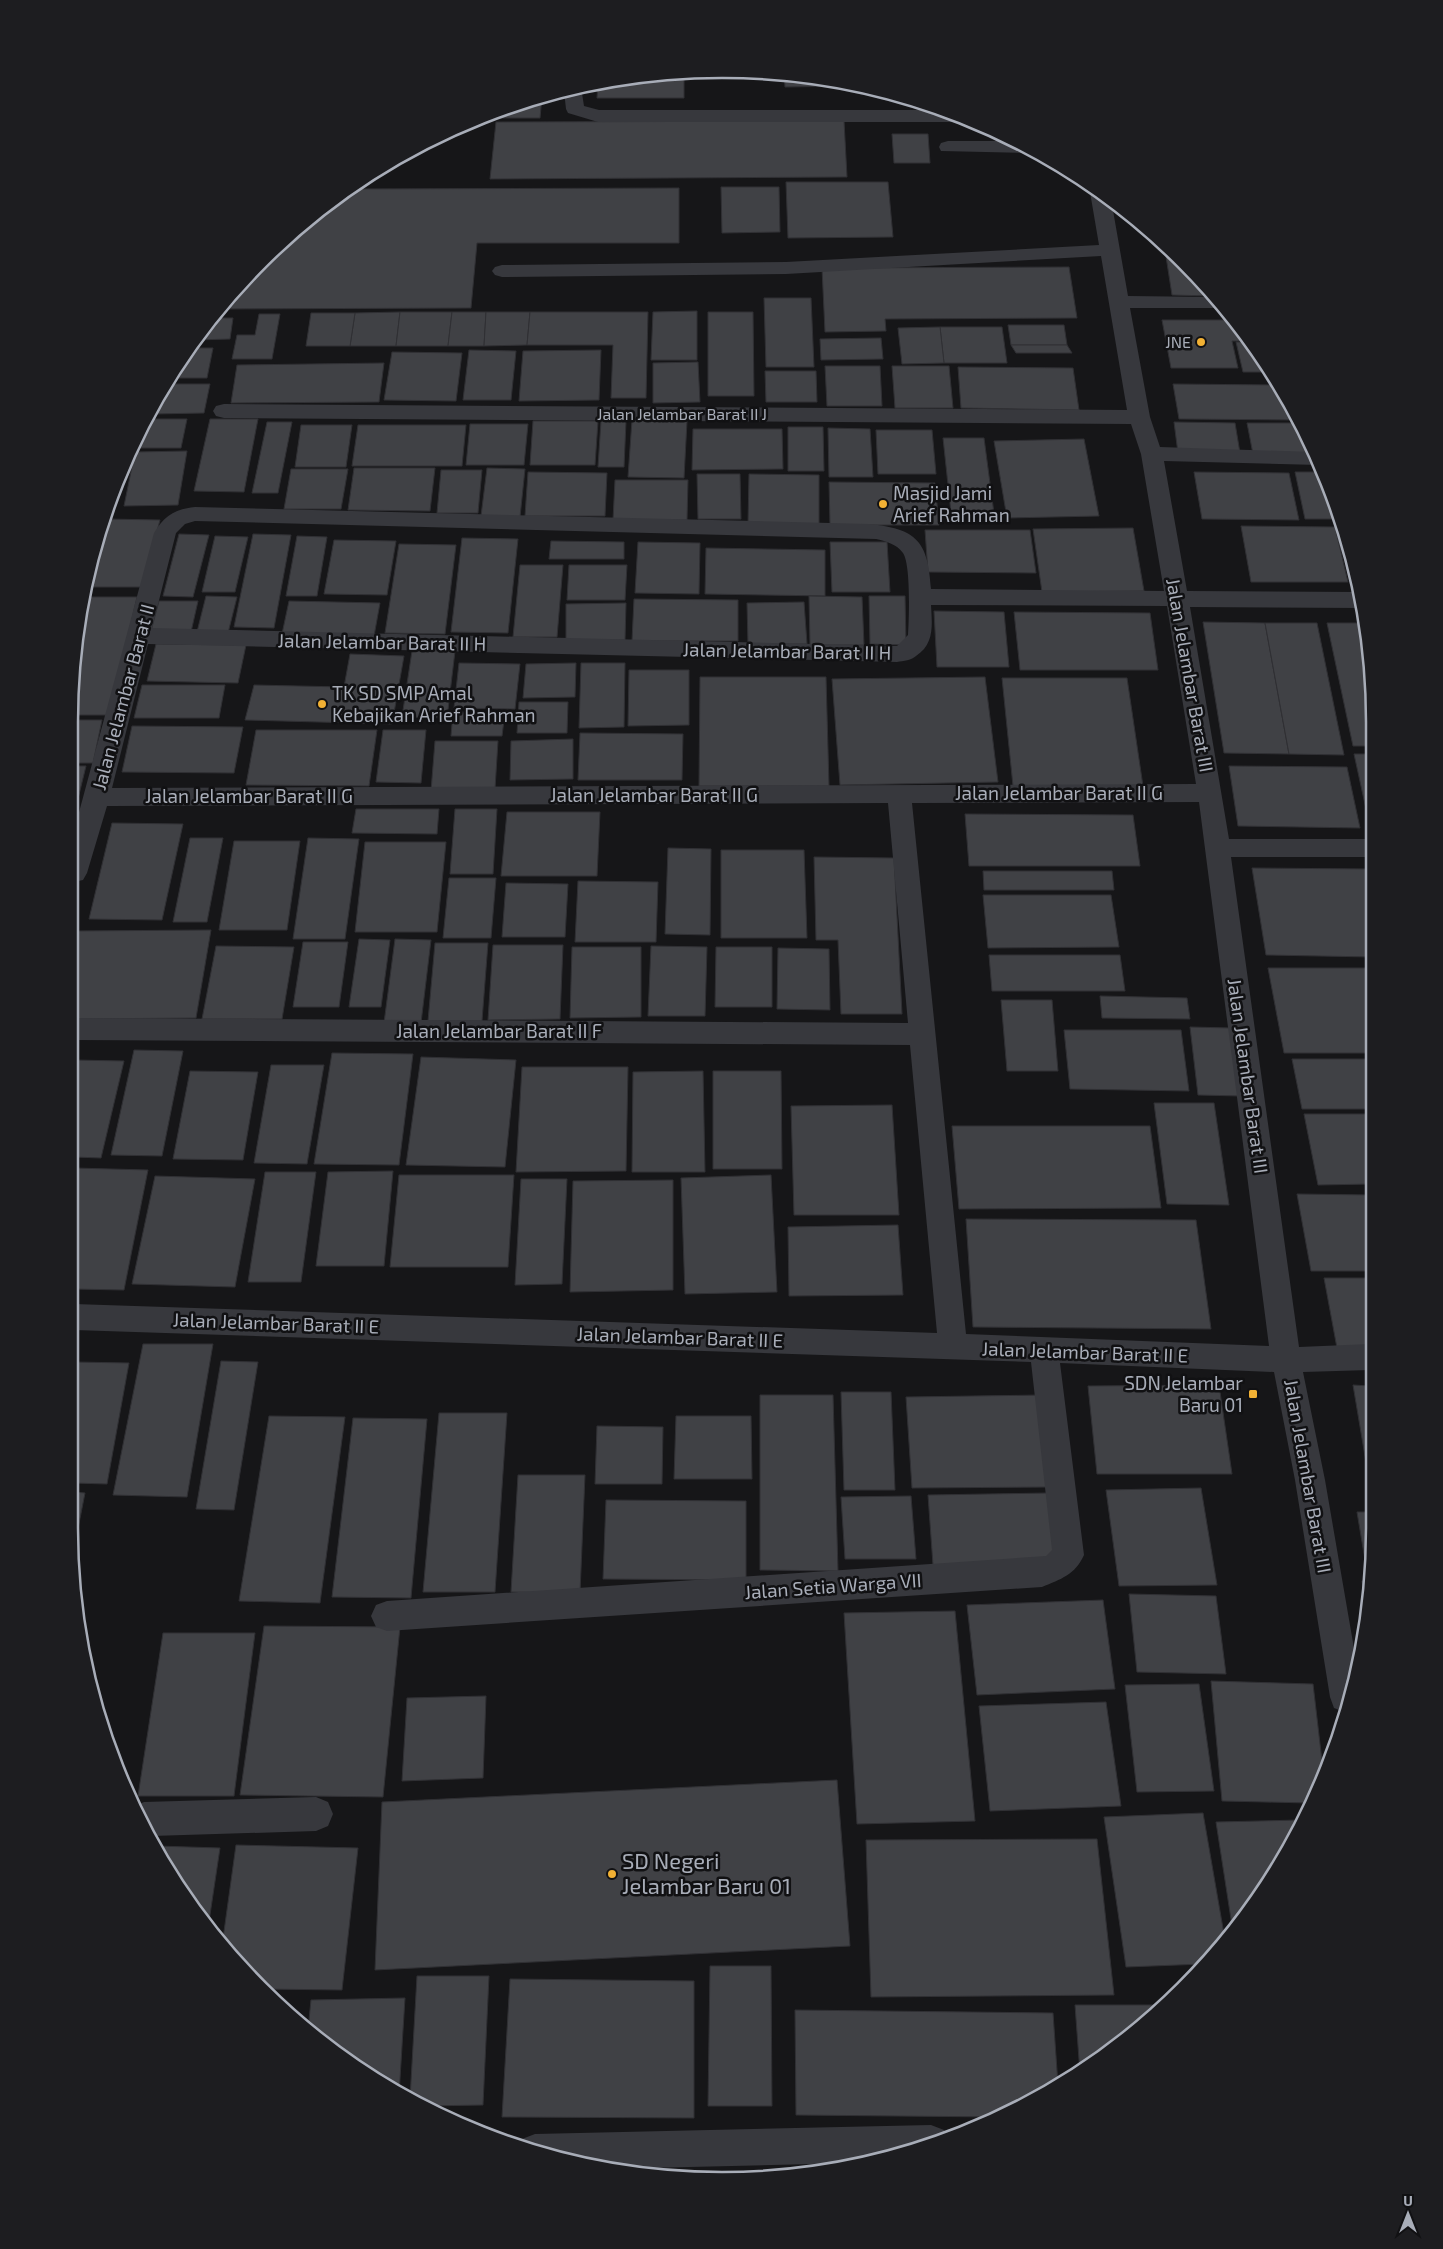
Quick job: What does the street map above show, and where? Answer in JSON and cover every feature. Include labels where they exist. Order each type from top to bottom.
[{"type":"street","points":[[574,95],[575,109],[598,116],[939,116]]},
{"type":"street","points":[[948,147],[1012,147]]},
{"type":"street","name":"Jalan Jelambar Barat III","points":[[1107,206],[1110,250],[1139,417],[1152,454],[1210,793],[1286,1360],[1310,1480],[1345,1690]]},
{"type":"street","points":[[502,271],[786,268],[1110,250]]},
{"type":"street","points":[[1120,302],[1211,303]]},
{"type":"street","name":"Jalan Jelambar Barat II J","points":[[224,411],[1139,417]]},
{"type":"street","points":[[1152,454],[1308,458]]},
{"type":"street","name":"Jalan Jelambar Barat II H","points":[[139,636],[897,654],[908,651],[920,637],[920,597],[916,553],[901,539],[889,533],[195,514],[182,515],[172,522]]},
{"type":"street","name":"Jalan Jelambar Barat II","points":[[78,860],[97,797],[165,533],[172,522]]},
{"type":"street","points":[[920,597],[1354,600]]},
{"type":"street","name":"Jalan Jelambar Barat II G","points":[[97,797],[1210,793]]},
{"type":"street","points":[[898,794],[924,1034],[953,1346]]},
{"type":"street","points":[[1218,848],[1366,848]]},
{"type":"street","name":"Jalan Jelambar Barat II F","points":[[78,1029],[924,1034]]},
{"type":"street","name":"Jalan Jelambar Barat II E","points":[[78,1317],[953,1346],[1286,1360],[1366,1357]]},
{"type":"street","name":"Jalan Setia Warga VII","points":[[387,1616],[1042,1572],[1057,1566],[1068,1554],[1044,1350]]},
{"type":"street","points":[[148,1819],[316,1814]]},
{"type":"street","points":[[561,2151],[909,2143]]},
{"type":"building","points":[[684,79],[684,98],[597,98],[598,90],[637,83]]},
{"type":"building","points":[[785,81],[826,86],[785,87]]},
{"type":"building","points":[[541,103],[540,118],[498,118]]},
{"type":"building","points":[[844,121],[847,177],[490,179],[496,122]]},
{"type":"building","points":[[892,134],[928,134],[930,163],[894,163]]},
{"type":"building","points":[[786,182],[888,182],[893,237],[788,238]]},
{"type":"building","points":[[721,187],[779,187],[780,232],[722,233]]},
{"type":"building","points":[[679,188],[679,243],[477,243],[471,308],[227,309],[266,266],[297,237],[360,189]]},
{"type":"building","points":[[1166,256],[1205,296],[1172,295]]},
{"type":"building","points":[[1069,267],[1077,318],[885,319],[886,331],[825,332],[822,268]]},
{"type":"building","points":[[764,298],[811,298],[814,367],[766,367]]},
{"type":"building","points":[[697,311],[697,360],[651,360],[653,312]]},
{"type":"building","points":[[400,312],[396,346],[350,346],[355,313]]},
{"type":"building","points":[[400,312],[452,312],[448,346],[396,346]]},
{"type":"building","points":[[452,312],[486,312],[484,346],[448,346]]},
{"type":"building","points":[[486,312],[530,312],[527,345],[484,346]]},
{"type":"building","points":[[530,312],[648,312],[646,398],[611,398],[613,345],[527,345]]},
{"type":"building","points":[[708,312],[753,312],[754,396],[708,396]]},
{"type":"building","points":[[311,313],[355,313],[350,346],[306,346]]},
{"type":"building","points":[[259,314],[280,314],[272,359],[232,359],[237,335],[255,335]]},
{"type":"building","points":[[220,318],[233,318],[230,339],[203,340]]},
{"type":"building","points":[[1162,320],[1225,320],[1241,341],[1232,341],[1238,368],[1171,368]]},
{"type":"building","points":[[1008,325],[1064,325],[1067,345],[1011,345]]},
{"type":"building","points":[[940,327],[1002,327],[1007,363],[944,363]]},
{"type":"building","points":[[940,327],[944,363],[902,364],[898,328]]},
{"type":"building","points":[[881,338],[883,359],[821,360],[820,339]]},
{"type":"building","points":[[1236,342],[1241,342],[1262,372],[1243,372]]},
{"type":"building","points":[[1011,345],[1067,345],[1072,353],[1016,353]]},
{"type":"building","points":[[197,348],[213,348],[207,378],[177,378]]},
{"type":"building","points":[[469,350],[516,351],[511,400],[463,400]]},
{"type":"building","points":[[601,350],[599,400],[519,401],[523,351]]},
{"type":"building","points":[[392,352],[462,353],[456,401],[384,400]]},
{"type":"building","points":[[698,362],[700,402],[653,403],[653,363]]},
{"type":"building","points":[[384,363],[379,402],[231,403],[237,365]]},
{"type":"building","points":[[825,366],[880,366],[882,406],[827,406]]},
{"type":"building","points":[[892,366],[949,366],[953,408],[895,408]]},
{"type":"building","points":[[958,367],[1073,368],[1079,410],[961,408]]},
{"type":"building","points":[[765,371],[816,371],[817,402],[766,402]]},
{"type":"building","points":[[173,384],[210,384],[204,413],[156,414]]},
{"type":"building","points":[[1173,384],[1270,385],[1290,420],[1179,419]]},
{"type":"building","points":[[153,419],[187,419],[181,448],[139,448]]},
{"type":"building","points":[[210,419],[258,419],[244,492],[194,491]]},
{"type":"building","points":[[632,420],[687,421],[684,478],[628,477]]},
{"type":"building","points":[[533,421],[598,421],[595,465],[530,465]]},
{"type":"building","points":[[601,421],[626,421],[624,467],[598,467]]},
{"type":"building","points":[[267,422],[292,422],[278,493],[252,493]]},
{"type":"building","points":[[1174,422],[1235,423],[1240,453],[1178,453]]},
{"type":"building","points":[[1247,423],[1291,423],[1307,454],[1253,454]]},
{"type":"building","points":[[470,424],[528,424],[524,465],[466,465]]},
{"type":"building","points":[[301,425],[352,425],[346,467],[295,467]]},
{"type":"building","points":[[358,425],[466,425],[462,466],[352,466]]},
{"type":"building","points":[[788,427],[823,427],[824,471],[788,471]]},
{"type":"building","points":[[828,428],[870,429],[873,477],[829,477]]},
{"type":"building","points":[[693,429],[782,429],[783,469],[692,470]]},
{"type":"building","points":[[876,430],[932,430],[936,474],[878,474]]},
{"type":"building","points":[[943,438],[984,438],[995,521],[952,522]]},
{"type":"building","points":[[1084,439],[1099,516],[1007,518],[994,441]]},
{"type":"building","points":[[187,451],[178,505],[124,506],[133,461],[137,452]]},
{"type":"building","points":[[354,468],[435,468],[430,511],[348,510]]},
{"type":"building","points":[[487,468],[525,469],[520,517],[481,516]]},
{"type":"building","points":[[291,469],[348,469],[341,509],[284,509]]},
{"type":"building","points":[[441,470],[482,470],[478,513],[437,513]]},
{"type":"building","points":[[528,472],[607,473],[605,516],[525,516]]},
{"type":"building","points":[[1194,472],[1289,473],[1299,520],[1202,519]]},
{"type":"building","points":[[1295,472],[1315,472],[1333,519],[1305,519]]},
{"type":"building","points":[[697,474],[740,474],[741,519],[698,519]]},
{"type":"building","points":[[749,474],[819,475],[819,524],[748,524]]},
{"type":"building","points":[[615,480],[688,480],[687,520],[613,520]]},
{"type":"building","name":"Masjid Jami Arief Rahman","points":[[829,482],[935,483],[939,525],[830,525]]},
{"type":"building","points":[[110,519],[160,520],[142,587],[92,587],[99,555]]},
{"type":"building","points":[[1241,526],[1335,527],[1348,582],[1251,582]]},
{"type":"building","points":[[1133,528],[1144,591],[1042,592],[1033,529]]},
{"type":"building","points":[[925,530],[1030,530],[1036,573],[928,572]]},
{"type":"building","points":[[179,534],[209,535],[193,597],[163,596]]},
{"type":"building","points":[[253,534],[291,535],[274,628],[234,627]]},
{"type":"building","points":[[215,536],[248,537],[235,592],[202,592]]},
{"type":"building","points":[[297,536],[327,537],[317,596],[286,596]]},
{"type":"building","points":[[462,538],[518,539],[508,633],[451,632]]},
{"type":"building","points":[[334,540],[396,541],[387,595],[324,594]]},
{"type":"building","points":[[551,541],[624,542],[624,559],[549,559]]},
{"type":"building","points":[[638,542],[700,543],[699,594],[635,593]]},
{"type":"building","points":[[830,542],[887,542],[890,592],[832,592]]},
{"type":"building","points":[[399,544],[456,545],[445,634],[385,633]]},
{"type":"building","points":[[706,548],[825,550],[825,596],[705,594]]},
{"type":"building","points":[[520,565],[563,565],[557,637],[513,637]]},
{"type":"building","points":[[569,565],[627,565],[625,600],[567,600]]},
{"type":"building","points":[[206,596],[237,597],[228,633],[197,632]]},
{"type":"building","points":[[809,596],[862,597],[864,645],[810,645]]},
{"type":"building","points":[[869,596],[905,596],[906,645],[870,644]]},
{"type":"building","points":[[90,597],[137,597],[110,715],[78,715],[83,637]]},
{"type":"building","points":[[634,599],[738,600],[738,641],[632,641]]},
{"type":"building","points":[[159,601],[198,601],[191,632],[151,631]]},
{"type":"building","points":[[289,601],[380,603],[374,636],[282,634]]},
{"type":"building","points":[[804,602],[807,644],[748,644],[747,603]]},
{"type":"building","points":[[626,603],[625,640],[566,641],[566,604]]},
{"type":"building","points":[[934,611],[1004,612],[1009,667],[937,667]]},
{"type":"building","points":[[1014,612],[1150,613],[1158,670],[1020,670]]},
{"type":"building","points":[[1203,622],[1265,623],[1289,754],[1224,753]]},
{"type":"building","points":[[1265,623],[1317,623],[1344,755],[1289,754]]},
{"type":"building","points":[[1327,623],[1358,623],[1364,679],[1366,746],[1353,746]]},
{"type":"building","points":[[156,644],[246,645],[238,683],[147,681]]},
{"type":"building","points":[[412,651],[455,651],[447,718],[402,717]]},
{"type":"building","name":"TK SD SMP Amal Kebajikan Arief Rahman","points":[[350,654],[404,656],[392,724],[245,720],[254,685],[344,687]]},
{"type":"building","points":[[459,663],[520,664],[515,709],[454,708]]},
{"type":"building","points":[[576,663],[575,697],[523,698],[526,664]]},
{"type":"building","points":[[581,663],[625,663],[624,727],[579,728]]},
{"type":"building","points":[[629,670],[689,670],[689,725],[628,726]]},
{"type":"building","points":[[700,677],[826,677],[829,786],[699,786]]},
{"type":"building","points":[[985,677],[998,782],[840,785],[832,679]]},
{"type":"building","points":[[1002,678],[1127,678],[1143,786],[1013,786]]},
{"type":"building","points":[[142,685],[225,685],[219,718],[134,718]]},
{"type":"building","points":[[519,702],[568,702],[567,733],[517,733]]},
{"type":"building","points":[[453,712],[505,712],[502,736],[451,736]]},
{"type":"building","points":[[78,720],[102,720],[93,763],[78,763]]},
{"type":"building","points":[[132,726],[243,727],[234,773],[122,772]]},
{"type":"building","points":[[256,730],[377,730],[369,786],[246,785]]},
{"type":"building","points":[[383,730],[426,730],[421,783],[376,782]]},
{"type":"building","points":[[580,733],[683,734],[682,780],[578,780]]},
{"type":"building","points":[[573,739],[573,779],[510,780],[511,741]]},
{"type":"building","points":[[435,741],[498,741],[495,789],[431,791]]},
{"type":"building","points":[[1354,754],[1366,754],[1366,809]]},
{"type":"building","points":[[78,766],[86,766],[78,799]]},
{"type":"building","points":[[1229,766],[1347,767],[1360,828],[1238,826]]},
{"type":"building","points":[[356,809],[439,809],[437,834],[352,833]]},
{"type":"building","points":[[455,809],[497,809],[493,874],[450,874]]},
{"type":"building","points":[[507,812],[600,812],[597,876],[501,876]]},
{"type":"building","points":[[965,814],[1133,815],[1140,866],[969,866]]},
{"type":"building","points":[[112,823],[183,824],[162,920],[89,919]]},
{"type":"building","points":[[190,838],[223,838],[207,922],[173,922]]},
{"type":"building","points":[[308,838],[359,839],[345,939],[293,939]]},
{"type":"building","points":[[234,841],[300,841],[287,930],[219,930]]},
{"type":"building","points":[[365,842],[446,842],[437,932],[355,932]]},
{"type":"building","points":[[668,848],[711,849],[710,935],[665,934]]},
{"type":"building","points":[[721,850],[804,850],[807,938],[721,938]]},
{"type":"building","points":[[814,857],[894,858],[902,1014],[841,1014],[838,940],[816,940]]},
{"type":"building","points":[[1252,868],[1366,869],[1366,957],[1266,955]]},
{"type":"building","points":[[983,871],[1112,871],[1114,890],[984,890]]},
{"type":"building","points":[[449,878],[496,878],[491,938],[443,938]]},
{"type":"building","points":[[578,881],[658,882],[656,942],[575,942]]},
{"type":"building","points":[[506,883],[568,884],[565,937],[502,937]]},
{"type":"building","points":[[983,895],[1111,895],[1119,947],[988,948]]},
{"type":"building","points":[[211,930],[196,1018],[78,1019],[78,931]]},
{"type":"building","points":[[359,939],[390,940],[381,1007],[349,1007]]},
{"type":"building","points":[[395,939],[431,940],[421,1023],[384,1023]]},
{"type":"building","points":[[303,942],[348,942],[339,1007],[293,1007]]},
{"type":"building","points":[[435,943],[488,943],[482,1021],[428,1021]]},
{"type":"building","points":[[493,945],[563,945],[560,1019],[488,1020]]},
{"type":"building","points":[[216,946],[294,947],[282,1019],[202,1019]]},
{"type":"building","points":[[651,946],[707,947],[705,1016],[648,1016]]},
{"type":"building","points":[[572,947],[641,947],[641,1017],[570,1018]]},
{"type":"building","points":[[716,947],[772,947],[772,1007],[715,1007]]},
{"type":"building","points":[[778,948],[829,949],[830,1010],[777,1009]]},
{"type":"building","points":[[989,955],[1120,955],[1125,991],[992,991]]},
{"type":"building","points":[[1268,968],[1366,968],[1366,1053],[1284,1053]]},
{"type":"building","points":[[1100,996],[1187,998],[1190,1019],[1102,1018]]},
{"type":"building","points":[[1001,1000],[1052,1000],[1058,1071],[1007,1071]]},
{"type":"building","points":[[1190,1027],[1231,1028],[1241,1096],[1198,1095]]},
{"type":"building","points":[[1064,1030],[1181,1030],[1189,1091],[1070,1089]]},
{"type":"building","points":[[134,1050],[183,1051],[162,1156],[111,1155]]},
{"type":"building","points":[[332,1053],[413,1054],[399,1165],[314,1164]]},
{"type":"building","points":[[421,1057],[516,1060],[505,1167],[406,1165]]},
{"type":"building","points":[[1292,1059],[1366,1059],[1366,1109],[1302,1109]]},
{"type":"building","points":[[78,1060],[124,1061],[101,1158],[78,1157]]},
{"type":"building","points":[[271,1065],[324,1065],[307,1164],[254,1163]]},
{"type":"building","points":[[522,1067],[628,1067],[626,1171],[516,1172]]},
{"type":"building","points":[[190,1071],[258,1072],[243,1160],[173,1159]]},
{"type":"building","points":[[703,1071],[705,1172],[632,1172],[633,1072]]},
{"type":"building","points":[[713,1071],[781,1071],[782,1169],[713,1169]]},
{"type":"building","points":[[1154,1103],[1214,1103],[1229,1205],[1167,1204]]},
{"type":"building","points":[[892,1105],[899,1215],[794,1215],[791,1106]]},
{"type":"building","points":[[1304,1114],[1366,1114],[1366,1184],[1318,1185]]},
{"type":"building","points":[[952,1126],[1150,1126],[1161,1208],[959,1209]]},
{"type":"building","points":[[78,1168],[148,1170],[124,1290],[78,1289]]},
{"type":"building","points":[[393,1171],[384,1266],[316,1266],[328,1172]]},
{"type":"building","points":[[265,1172],[316,1172],[301,1282],[248,1282]]},
{"type":"building","points":[[399,1175],[514,1175],[508,1267],[390,1267]]},
{"type":"building","points":[[771,1175],[777,1292],[685,1294],[681,1178]]},
{"type":"building","points":[[155,1176],[255,1179],[235,1287],[132,1284]]},
{"type":"building","points":[[521,1179],[567,1179],[562,1284],[515,1285]]},
{"type":"building","points":[[673,1180],[673,1290],[570,1292],[573,1181]]},
{"type":"building","points":[[1297,1194],[1366,1195],[1366,1271],[1311,1271]]},
{"type":"building","points":[[966,1219],[1196,1220],[1211,1329],[973,1327]]},
{"type":"building","points":[[898,1225],[903,1295],[789,1296],[788,1227]]},
{"type":"building","points":[[1324,1278],[1366,1278],[1366,1348],[1337,1348]]},
{"type":"building","points":[[143,1344],[213,1344],[187,1497],[113,1495]]},
{"type":"building","points":[[221,1361],[258,1362],[234,1510],[196,1509]]},
{"type":"building","points":[[78,1362],[129,1363],[107,1484],[78,1483]]},
{"type":"building","points":[[1219,1385],[1232,1474],[1097,1474],[1088,1386]]},
{"type":"building","points":[[1353,1385],[1366,1386],[1366,1462]]},
{"type":"building","points":[[841,1392],[891,1392],[895,1490],[844,1490]]},
{"type":"building","points":[[760,1395],[833,1395],[838,1571],[760,1570]]},
{"type":"building","points":[[1043,1395],[1053,1487],[912,1488],[906,1397]]},
{"type":"building","points":[[439,1413],[507,1413],[495,1592],[423,1592]]},
{"type":"building","points":[[269,1416],[345,1417],[320,1603],[239,1601]]},
{"type":"building","points":[[676,1416],[751,1416],[752,1479],[674,1479]]},
{"type":"building","points":[[353,1418],[427,1419],[411,1598],[332,1597]]},
{"type":"building","points":[[597,1426],[663,1427],[662,1484],[595,1484]]},
{"type":"building","points":[[518,1475],[585,1475],[580,1593],[511,1592]]},
{"type":"building","points":[[1201,1488],[1217,1585],[1119,1586],[1106,1490]]},
{"type":"building","points":[[78,1492],[85,1493],[78,1529]]},
{"type":"building","points":[[1048,1493],[1056,1563],[933,1565],[928,1495]]},
{"type":"building","points":[[911,1496],[916,1559],[845,1559],[841,1497]]},
{"type":"building","points":[[606,1500],[746,1501],[746,1580],[603,1579]]},
{"type":"building","points":[[1357,1512],[1366,1512],[1365,1558]]},
{"type":"building","points":[[1129,1594],[1216,1596],[1226,1674],[1137,1672]]},
{"type":"building","points":[[1103,1600],[1115,1689],[977,1695],[967,1605]]},
{"type":"building","points":[[955,1611],[975,1821],[857,1824],[844,1613]]},
{"type":"building","points":[[264,1626],[400,1627],[383,1797],[240,1795]]},
{"type":"building","points":[[163,1633],[255,1633],[234,1796],[138,1796]]},
{"type":"building","points":[[1211,1681],[1313,1684],[1322,1759],[1303,1803],[1222,1801]]},
{"type":"building","points":[[1199,1684],[1214,1791],[1137,1792],[1125,1685]]},
{"type":"building","points":[[486,1696],[483,1778],[402,1781],[407,1698]]},
{"type":"building","points":[[1106,1702],[1121,1806],[990,1811],[979,1706]]},
{"type":"building","name":"SD Negeri Jelambar Baru 01","points":[[837,1780],[850,1946],[375,1970],[382,1802]]},
{"type":"building","points":[[1203,1813],[1223,1931],[1194,1964],[1126,1967],[1104,1817]]},
{"type":"building","points":[[1295,1820],[1257,1885],[1231,1921],[1216,1822]]},
{"type":"building","points":[[1097,1839],[1114,1995],[871,1997],[866,1840]]},
{"type":"building","points":[[236,1845],[358,1848],[342,1990],[273,1989],[223,1935]]},
{"type":"building","points":[[162,1846],[220,1848],[210,1918]]},
{"type":"building","points":[[710,1966],[771,1966],[772,2106],[708,2106]]},
{"type":"building","points":[[417,1976],[489,1976],[483,2105],[439,2106],[410,2091]]},
{"type":"building","points":[[510,1979],[694,1981],[694,2118],[502,2117]]},
{"type":"building","points":[[405,1998],[400,2085],[364,2063],[309,2022],[311,2000]]},
{"type":"building","points":[[1075,2005],[1153,2005],[1114,2038],[1079,2063]]},
{"type":"building","points":[[795,2010],[1053,2013],[1057,2077],[1006,2105],[980,2117],[796,2115]]},
{"type":"place","name":"JNE","points":[[1201,342]]},
{"type":"place","name":"Masjid Jami Arief Rahman","points":[[883,504]]},
{"type":"place","name":"TK SD SMP Amal Kebajikan Arief Rahman","points":[[322,704]]},
{"type":"place","name":"SDN Jelambar Baru 01","points":[[1253,1394]]},
{"type":"place","name":"SD Negeri Jelambar Baru 01","points":[[612,1874]]}]
